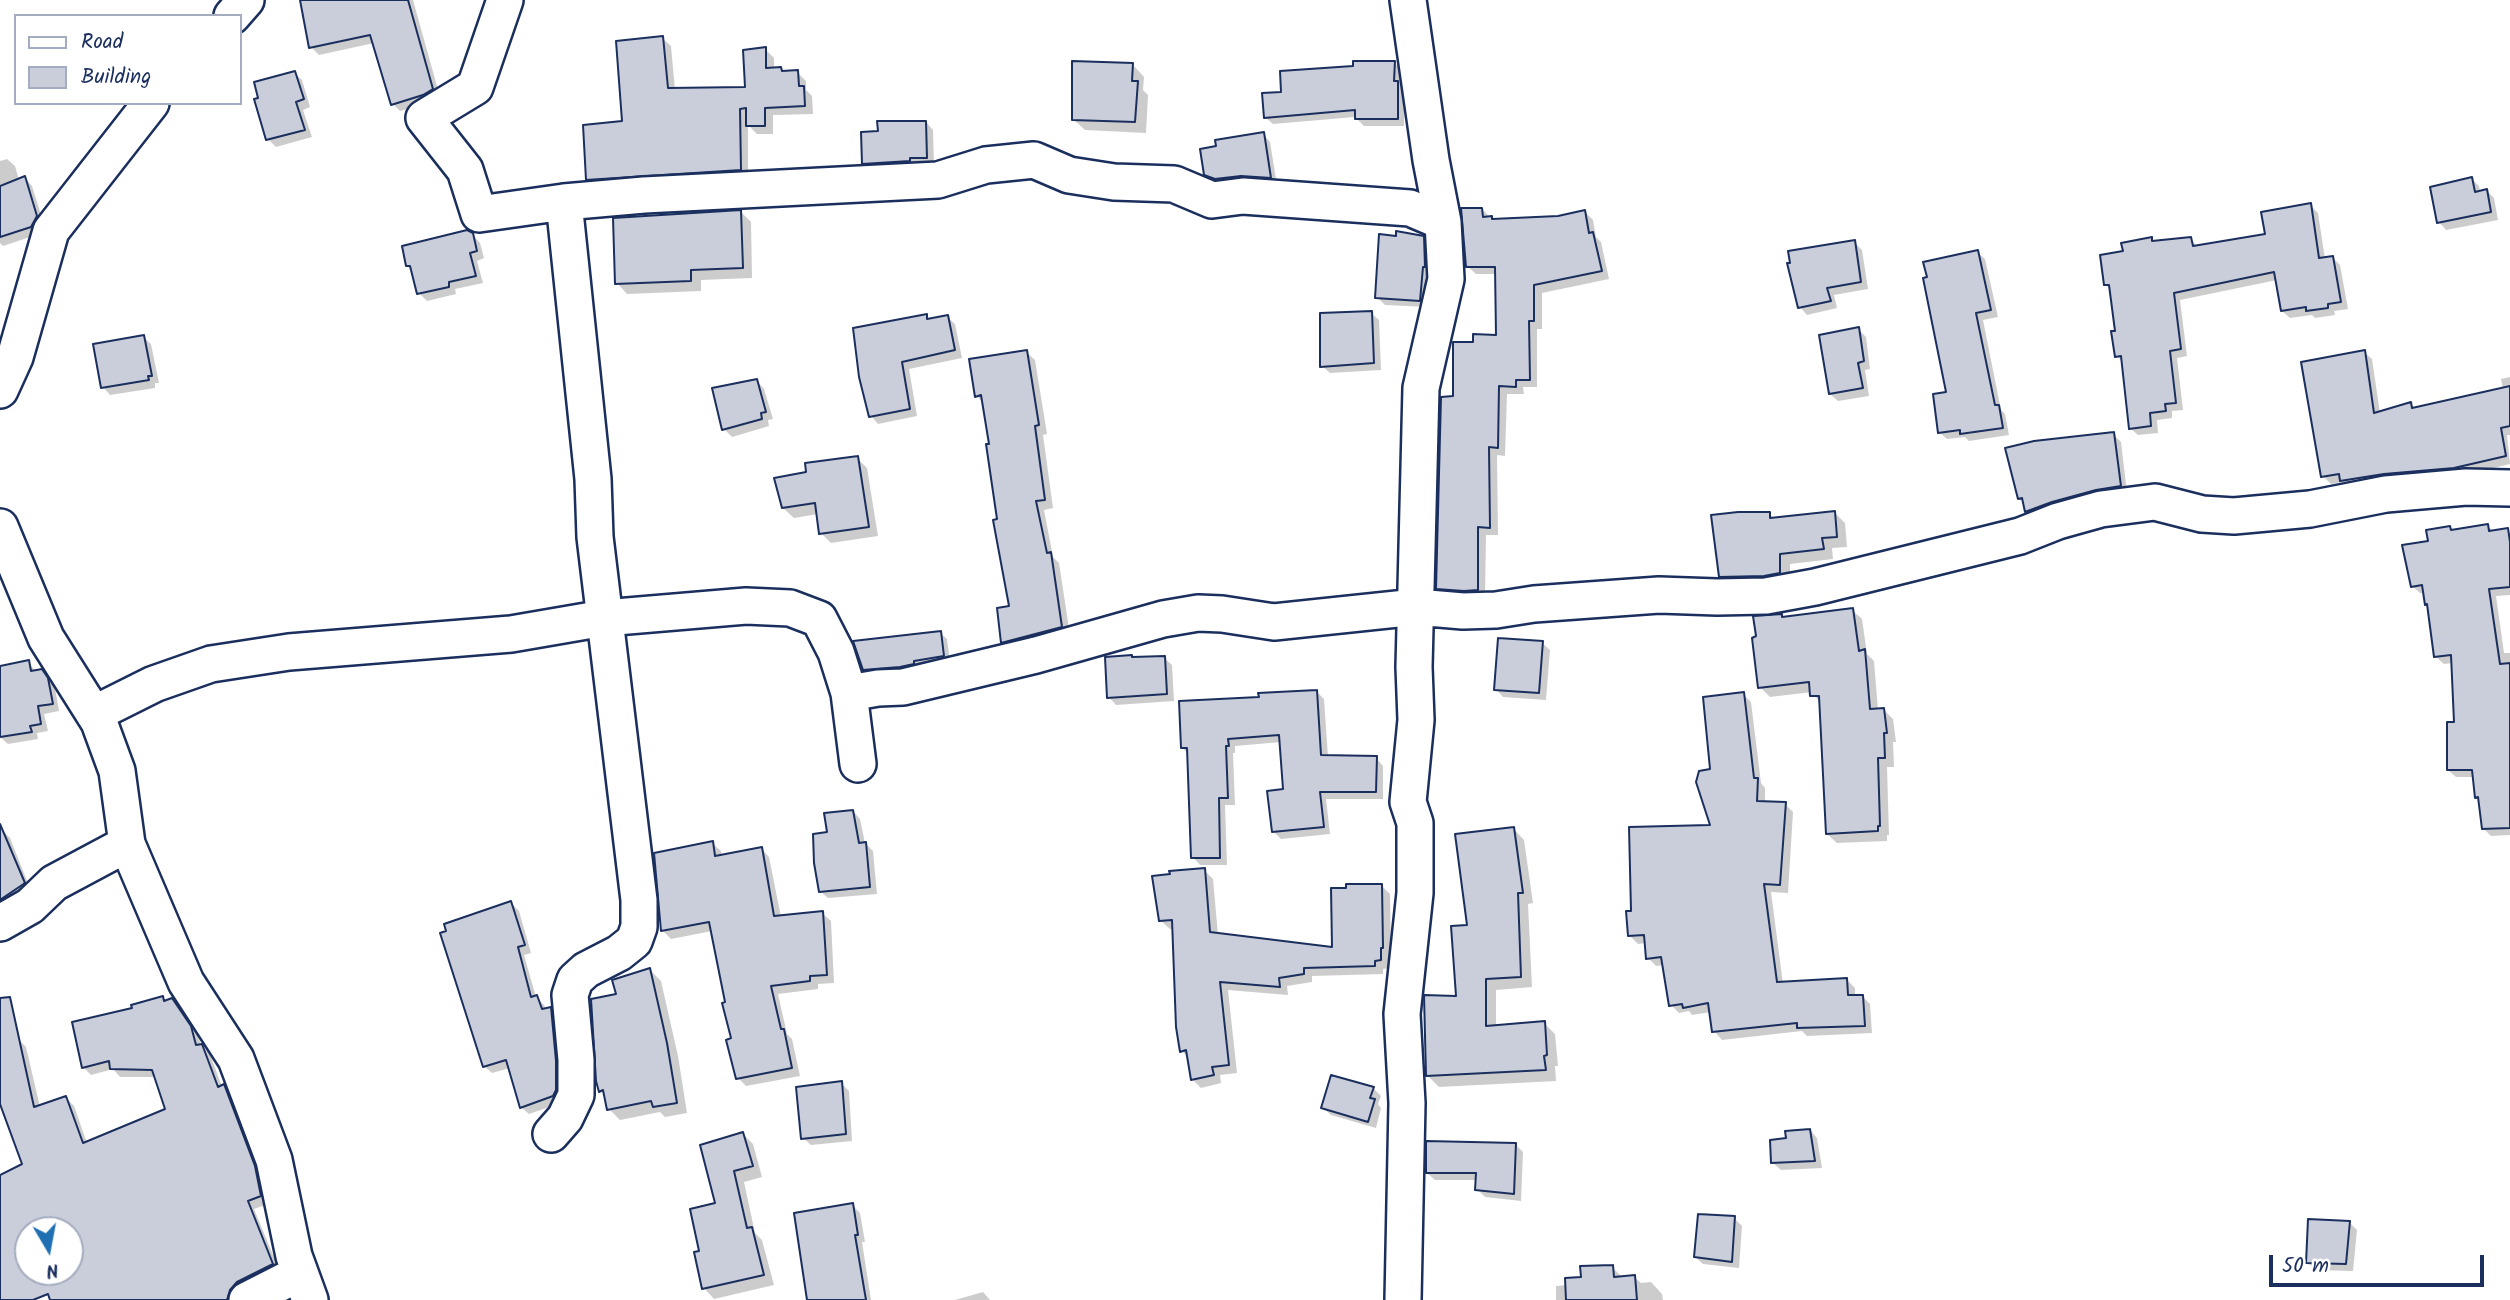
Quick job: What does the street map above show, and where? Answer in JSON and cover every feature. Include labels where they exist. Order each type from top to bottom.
[{"type":"street","points":[[234,14],[246,0]]},
{"type":"street","points":[[505,0],[475,87],[424,118],[465,170],[479,214],[564,202],[644,195],[938,180],[986,165],[1034,160],[1069,175],[1114,182],[1174,184],[1212,200],[1243,196],[1410,208],[1443,222]]},
{"type":"street","points":[[1403,1300],[1407,1103],[1402,1014],[1415,893],[1415,823],[1408,802],[1416,720],[1421,388],[1446,279],[1443,222],[1408,0]]},
{"type":"street","points":[[0,390],[15,357],[51,231],[149,105]]},
{"type":"street","points":[[551,1133],[565,1118],[576,1095],[570,995],[575,980],[586,970],[634,942],[639,927],[639,900],[595,537],[593,478],[564,202]]},
{"type":"street","points":[[849,693],[903,687],[1036,655],[1163,619],[1198,613],[1274,622],[1416,607],[1463,611],[1496,610],[1534,604],[1658,595],[1766,596],[1815,587],[2020,536],[2058,521],[2101,509],[2155,502],[2202,514],[2234,516],[2310,509],[2386,494],[2466,487],[2510,488]]},
{"type":"street","points":[[0,527],[46,638],[94,714],[117,771],[127,844],[186,982],[236,1059],[274,1160],[294,1256],[305,1287],[247,1300]]},
{"type":"street","points":[[94,714],[154,684],[211,664],[289,652],[511,635],[604,618],[746,606],[790,608],[819,620],[836,652],[849,693],[858,764]]},
{"type":"street","points":[[0,923],[30,906],[54,883],[127,844]]},
{"type":"building","points":[[300,0],[408,0],[433,89],[391,105],[370,35],[309,48]]},
{"type":"building","points":[[663,36],[668,88],[745,87],[743,50],[766,47],[766,68],[798,70],[799,86],[804,86],[805,106],[765,108],[765,126],[746,126],[746,108],[740,109],[741,170],[586,180],[583,125],[622,121],[616,41]]},
{"type":"building","points":[[1072,61],[1133,63],[1132,81],[1138,81],[1135,122],[1072,120]]},
{"type":"building","points":[[1353,61],[1395,61],[1398,119],[1355,119],[1355,110],[1264,118],[1262,93],[1281,92],[1280,71],[1353,66]]},
{"type":"building","points":[[295,71],[304,99],[296,102],[305,130],[266,140],[254,99],[258,98],[254,82]]},
{"type":"building","points":[[877,121],[926,121],[927,158],[862,164],[861,132],[878,131]]},
{"type":"building","points":[[1264,132],[1271,178],[1241,176],[1215,179],[1204,175],[1200,149],[1216,146],[1215,140]]},
{"type":"building","points":[[25,176],[37,216],[31,227],[0,237],[0,186]]},
{"type":"building","points":[[2472,177],[2475,192],[2487,189],[2491,212],[2437,223],[2430,187]]},
{"type":"building","points":[[2311,203],[2319,258],[2333,256],[2341,302],[2328,304],[2328,308],[2306,311],[2306,307],[2281,311],[2274,272],[2174,293],[2181,349],[2170,351],[2176,403],[2165,404],[2166,411],[2150,413],[2151,426],[2129,429],[2121,356],[2115,357],[2111,331],[2115,331],[2109,285],[2104,285],[2100,255],[2123,251],[2121,243],[2152,237],[2152,241],[2191,237],[2193,246],[2265,234],[2261,212]]},
{"type":"building","points":[[1461,208],[1482,208],[1483,217],[1492,216],[1492,219],[1558,216],[1585,210],[1589,233],[1593,232],[1602,271],[1534,285],[1534,321],[1529,321],[1530,380],[1516,380],[1516,387],[1499,386],[1498,448],[1489,447],[1490,528],[1478,527],[1478,590],[1464,591],[1436,589],[1441,397],[1453,396],[1453,342],[1473,342],[1473,334],[1496,335],[1495,267],[1466,267]]},
{"type":"building","points":[[741,210],[743,268],[691,270],[691,281],[615,284],[613,218]]},
{"type":"building","points":[[467,230],[473,233],[477,251],[470,253],[476,276],[449,282],[449,287],[417,294],[410,266],[406,266],[402,246]]},
{"type":"building","points":[[1396,231],[1424,236],[1425,267],[1420,301],[1375,298],[1379,234],[1396,236]]},
{"type":"building","points":[[1855,240],[1861,282],[1827,288],[1831,301],[1798,308],[1787,263],[1790,263],[1788,251]]},
{"type":"building","points":[[1978,250],[1991,310],[1976,313],[1995,405],[1999,405],[2003,428],[1960,434],[1960,430],[1938,433],[1933,394],[1946,392],[1923,278],[1927,277],[1923,262]]},
{"type":"building","points":[[1372,311],[1374,363],[1320,367],[1320,313]]},
{"type":"building","points":[[927,314],[927,319],[948,315],[955,350],[902,362],[910,409],[869,417],[859,377],[853,328]]},
{"type":"building","points":[[1859,327],[1864,361],[1858,363],[1863,388],[1829,394],[1819,335]]},
{"type":"building","points":[[144,335],[152,376],[148,376],[149,380],[101,388],[93,344]]},
{"type":"building","points":[[1027,350],[1039,425],[1035,426],[1045,500],[1036,501],[1047,553],[1051,552],[1062,627],[1001,643],[997,608],[1009,606],[993,520],[997,519],[986,444],[989,444],[981,395],[975,397],[969,359]]},
{"type":"building","points":[[2365,350],[2374,413],[2411,402],[2412,408],[2510,386],[2510,426],[2501,428],[2506,456],[2454,468],[2340,481],[2339,474],[2321,477],[2301,362]]},
{"type":"building","points":[[757,379],[766,412],[761,413],[762,419],[722,430],[712,388]]},
{"type":"building","points":[[2114,432],[2121,486],[2096,490],[2025,512],[2022,498],[2018,499],[2005,448],[2034,441]]},
{"type":"building","points":[[858,456],[869,527],[819,534],[815,503],[782,508],[774,478],[806,472],[805,463]]},
{"type":"building","points":[[1835,511],[1837,537],[1822,538],[1824,549],[1780,554],[1780,573],[1719,577],[1711,515],[1770,512],[1770,518]]},
{"type":"building","points":[[2488,524],[2489,531],[2508,528],[2510,542],[2510,587],[2489,589],[2500,664],[2510,663],[2510,828],[2482,829],[2472,770],[2447,770],[2447,722],[2454,722],[2451,655],[2434,657],[2422,585],[2411,587],[2402,545],[2428,541],[2426,530],[2450,526],[2451,530]]},
{"type":"building","points":[[1853,608],[1859,651],[1865,649],[1870,709],[1884,708],[1887,733],[1884,733],[1885,758],[1878,758],[1880,826],[1878,831],[1826,834],[1819,696],[1810,696],[1809,682],[1758,688],[1752,638],[1756,636],[1753,616],[1782,614],[1782,617]]},
{"type":"building","points":[[941,631],[944,656],[914,661],[914,664],[900,667],[863,670],[853,641]]},
{"type":"building","points":[[1498,638],[1543,641],[1539,693],[1494,690]]},
{"type":"building","points":[[1165,656],[1167,694],[1107,698],[1105,657]]},
{"type":"building","points":[[29,660],[31,671],[42,669],[48,678],[53,704],[38,706],[41,724],[30,726],[32,732],[0,737],[0,666]]},
{"type":"building","points":[[1317,690],[1321,755],[1377,756],[1376,792],[1320,792],[1324,827],[1272,832],[1267,791],[1283,789],[1279,735],[1228,739],[1228,798],[1219,798],[1220,858],[1191,858],[1187,748],[1181,748],[1179,701],[1259,697],[1258,693]]},
{"type":"building","points":[[1744,692],[1754,778],[1758,778],[1757,801],[1786,802],[1780,885],[1764,884],[1777,982],[1847,978],[1848,995],[1863,995],[1865,1026],[1797,1028],[1797,1023],[1712,1032],[1708,1003],[1683,1008],[1682,1004],[1669,1006],[1661,957],[1646,959],[1644,935],[1628,936],[1626,911],[1631,911],[1629,827],[1710,825],[1696,782],[1699,771],[1710,769],[1703,697]]},
{"type":"building","points":[[853,810],[859,843],[866,842],[870,887],[819,892],[813,834],[827,832],[824,813]]},
{"type":"building","points":[[0,824],[25,883],[0,900]]},
{"type":"building","points":[[1514,827],[1523,893],[1518,893],[1521,977],[1486,979],[1486,1026],[1545,1021],[1546,1070],[1426,1076],[1424,995],[1456,996],[1451,926],[1467,925],[1455,834]]},
{"type":"building","points":[[713,841],[715,856],[762,847],[774,916],[823,911],[827,975],[810,976],[810,981],[771,986],[792,1068],[736,1079],[726,1040],[731,1038],[722,1003],[725,1002],[709,922],[661,931],[654,853]]},
{"type":"building","points":[[1205,868],[1210,932],[1332,947],[1331,888],[1346,888],[1346,884],[1382,884],[1383,948],[1381,960],[1375,961],[1375,966],[1304,968],[1304,974],[1279,978],[1280,987],[1220,982],[1229,1065],[1212,1067],[1214,1075],[1191,1080],[1186,1050],[1180,1052],[1176,1027],[1172,920],[1159,921],[1152,876],[1170,874],[1169,871]]},
{"type":"building","points":[[511,901],[525,945],[518,947],[531,997],[537,995],[542,1009],[551,1007],[556,1061],[556,1090],[553,1096],[520,1108],[506,1060],[483,1067],[440,933],[446,931],[444,924]]},
{"type":"building","points":[[650,968],[677,1103],[653,1107],[651,1101],[607,1110],[603,1090],[599,1092],[596,1081],[591,999],[616,994],[612,980]]},
{"type":"building","points":[[163,996],[164,1001],[172,998],[191,1026],[196,1045],[202,1044],[218,1087],[224,1084],[255,1166],[261,1196],[248,1201],[273,1264],[237,1282],[230,1290],[227,1300],[50,1300],[48,1294],[33,1300],[0,1300],[0,1175],[22,1164],[0,1104],[0,998],[10,997],[34,1107],[66,1096],[83,1143],[165,1109],[152,1070],[110,1069],[109,1061],[82,1068],[72,1022],[132,1008],[131,1005]]},
{"type":"building","points":[[1331,1075],[1374,1087],[1370,1098],[1375,1099],[1368,1122],[1321,1108]]},
{"type":"building","points":[[842,1081],[846,1134],[801,1139],[796,1087]]},
{"type":"building","points":[[1810,1129],[1815,1161],[1771,1163],[1770,1140],[1786,1138],[1785,1131]]},
{"type":"building","points":[[743,1132],[753,1166],[734,1171],[747,1228],[752,1227],[764,1275],[702,1289],[694,1252],[699,1251],[690,1209],[715,1203],[700,1145]]},
{"type":"building","points":[[1426,1141],[1516,1143],[1514,1194],[1475,1190],[1476,1173],[1426,1173]]},
{"type":"building","points":[[853,1203],[858,1235],[855,1235],[866,1300],[807,1300],[794,1213]]},
{"type":"building","points":[[1698,1214],[1735,1216],[1732,1262],[1694,1257]]},
{"type":"building","points":[[2308,1219],[2350,1221],[2346,1264],[2306,1263]]},
{"type":"building","points":[[1613,1265],[1614,1277],[1635,1275],[1637,1300],[1566,1300],[1565,1278],[1581,1277],[1580,1266]]}]
